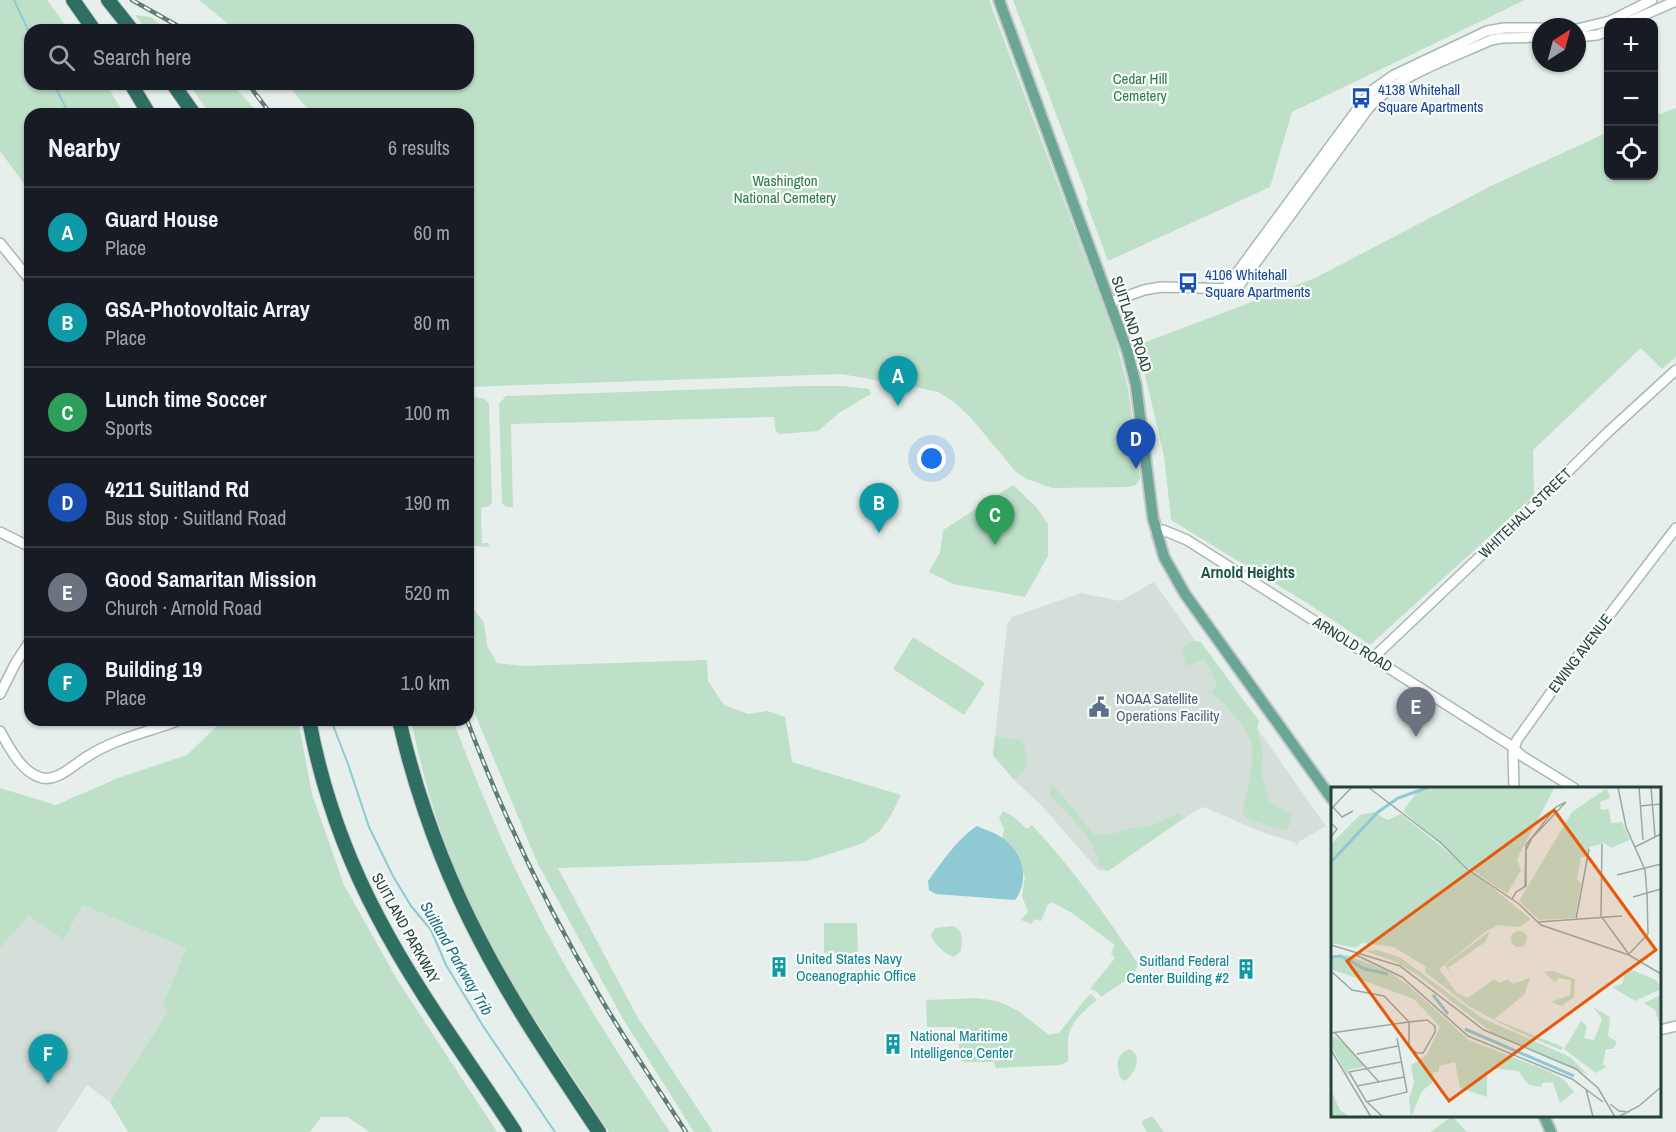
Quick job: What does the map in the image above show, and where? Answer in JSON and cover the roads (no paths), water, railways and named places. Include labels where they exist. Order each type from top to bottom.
[{"type":"highway","points":[[73,0],[90,24]]},
{"type":"highway","points":[[108,0],[127,24]]},
{"type":"highway","points":[[135,90],[145,108]]},
{"type":"highway","points":[[177,90],[190,108]]},
{"type":"highway","name":"SUITLAND PARKWAY","points":[[310,726],[321,772],[339,829],[370,901],[420,987],[515,1132]]},
{"type":"highway","points":[[401,726],[430,828],[473,927],[513,998],[599,1132]]},
{"type":"main road","name":"SUITLAND ROAD","points":[[999,0],[1128,350],[1136,385],[1156,531],[1164,556],[1185,594],[1331,798]]},
{"type":"main road","points":[[1544,1117],[1551,1132]]},
{"type":"street","points":[[1586,27],[1610,21],[1652,0]]},
{"type":"street","points":[[1637,18],[1676,1]]},
{"type":"street","points":[[1225,289],[1362,103],[1385,80],[1487,31],[1504,28],[1532,28]]},
{"type":"street","points":[[1586,36],[1604,32]]},
{"type":"street","points":[[1111,302],[1144,290],[1161,287],[1225,289],[1238,287],[1368,109],[1385,92],[1410,77],[1491,40],[1532,37]]},
{"type":"street","points":[[0,243],[24,273]]},
{"type":"street","name":"WHITEHALL STREET","points":[[1374,657],[1607,433],[1676,370]]},
{"type":"street","name":"EWING AVENUE","points":[[1514,787],[1517,740],[1565,673],[1676,528]]},
{"type":"street","name":"ARNOLD ROAD","points":[[1156,531],[1163,530],[1187,540],[1374,657],[1571,787]]},
{"type":"street","points":[[0,532],[24,545]]},
{"type":"street","points":[[0,694],[24,650]]},
{"type":"street","points":[[0,731],[25,767],[36,776],[49,779],[98,750],[164,726]]},
{"type":"street","points":[[1661,1030],[1676,1026]]},
{"type":"water","points":[[977,826],[1004,839],[1016,852],[1023,876],[1020,892],[1015,900],[936,894],[929,890],[928,881],[944,859],[963,837]]},
{"type":"waterway","name":"Suitland Parkway Trib","points":[[14,0],[25,24]]},
{"type":"waterway","name":"Suitland Parkway Trib","points":[[57,90],[66,108]]},
{"type":"waterway","name":"Suitland Parkway Trib","points":[[333,726],[369,827],[393,876],[411,906],[431,930],[446,965],[483,1026],[555,1132]]},
{"type":"railway","points":[[132,0],[174,24]]},
{"type":"railway","points":[[253,90],[266,108]]},
{"type":"railway","points":[[469,726],[511,826],[562,930],[610,1014],[686,1132]]},
{"type":"place","name":"4138 Whitehall Square Apartments","points":[[1361,98]]},
{"type":"place","name":"4106 Whitehall Square Apartments","points":[[1188,283]]},
{"type":"place","name":"Guard House","points":[[898,406]]},
{"type":"place","name":"4211 Suitland Rd","points":[[1136,469]]},
{"type":"place","name":"GSA-Photovoltaic Array","points":[[879,533]]},
{"type":"place","name":"Lunch time Soccer","points":[[995,545]]},
{"type":"place","name":"NOAA Satellite Operations Facility","points":[[1099,707]]},
{"type":"place","name":"Good Samaritan Mission","points":[[1416,737]]},
{"type":"place","name":"United States Navy Oceanographic Office","points":[[779,967]]},
{"type":"place","name":"Suitland Federal Center Building #2","points":[[1246,969]]},
{"type":"place","name":"National Maritime Intelligence Center","points":[[893,1044]]},
{"type":"place","name":"Building 19","points":[[48,1084]]},
{"type":"district","name":"Arnold Heights","points":[[1248,572]]},
{"type":"park label","name":"Cedar Hill Cemetery","points":[[1140,86]]},
{"type":"park label","name":"Washington National Cemetery","points":[[785,188]]}]
